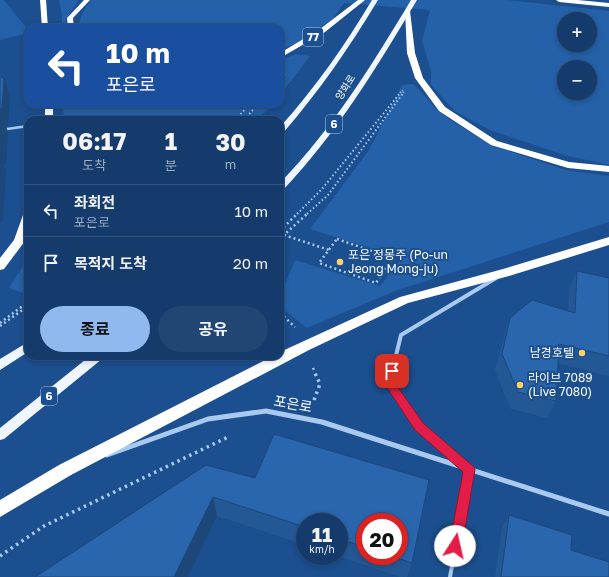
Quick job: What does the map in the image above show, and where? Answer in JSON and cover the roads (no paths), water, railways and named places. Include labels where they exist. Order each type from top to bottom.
[{"type":"highway","points":[[43,0],[45,24]]},
{"type":"highway","points":[[71,24],[70,18],[87,0]]},
{"type":"highway","name":"77","points":[[284,54],[303,44],[344,16],[362,0]]},
{"type":"highway","points":[[559,0],[609,6]]},
{"type":"highway","points":[[407,11],[411,53],[419,78],[442,109],[494,143],[568,165],[609,169]]},
{"type":"highway","points":[[0,266],[19,241],[24,227]]},
{"type":"highway","points":[[284,356],[404,300],[505,273],[609,241]]},
{"type":"highway","points":[[0,510],[65,470],[277,360]]},
{"type":"main road","name":"양화로","points":[[284,127],[307,101],[344,49],[375,0]]},
{"type":"main road","name":"6","points":[[407,11],[414,0]]},
{"type":"main road","name":"양화로","points":[[284,184],[347,108],[407,11]]},
{"type":"main road","points":[[0,365],[24,349]]},
{"type":"main road","name":"6","points":[[0,435],[93,360]]},
{"type":"street","name":"포은로","points":[[469,470],[419,426],[389,383],[401,335],[505,273]]},
{"type":"street","name":"포은로","points":[[65,470],[208,419],[266,411],[322,422],[609,514]]},
{"type":"lane","points":[[0,130],[24,127]]},
{"type":"lane","points":[[450,577],[469,470]]},
{"type":"place","name":"포은 정몽주 (Po-un Jeong Mong-ju)","points":[[340,262]]},
{"type":"place","name":"남경호텔","points":[[582,353]]},
{"type":"place","name":"라이브 7089 (Live 7080)","points":[[520,385]]}]
